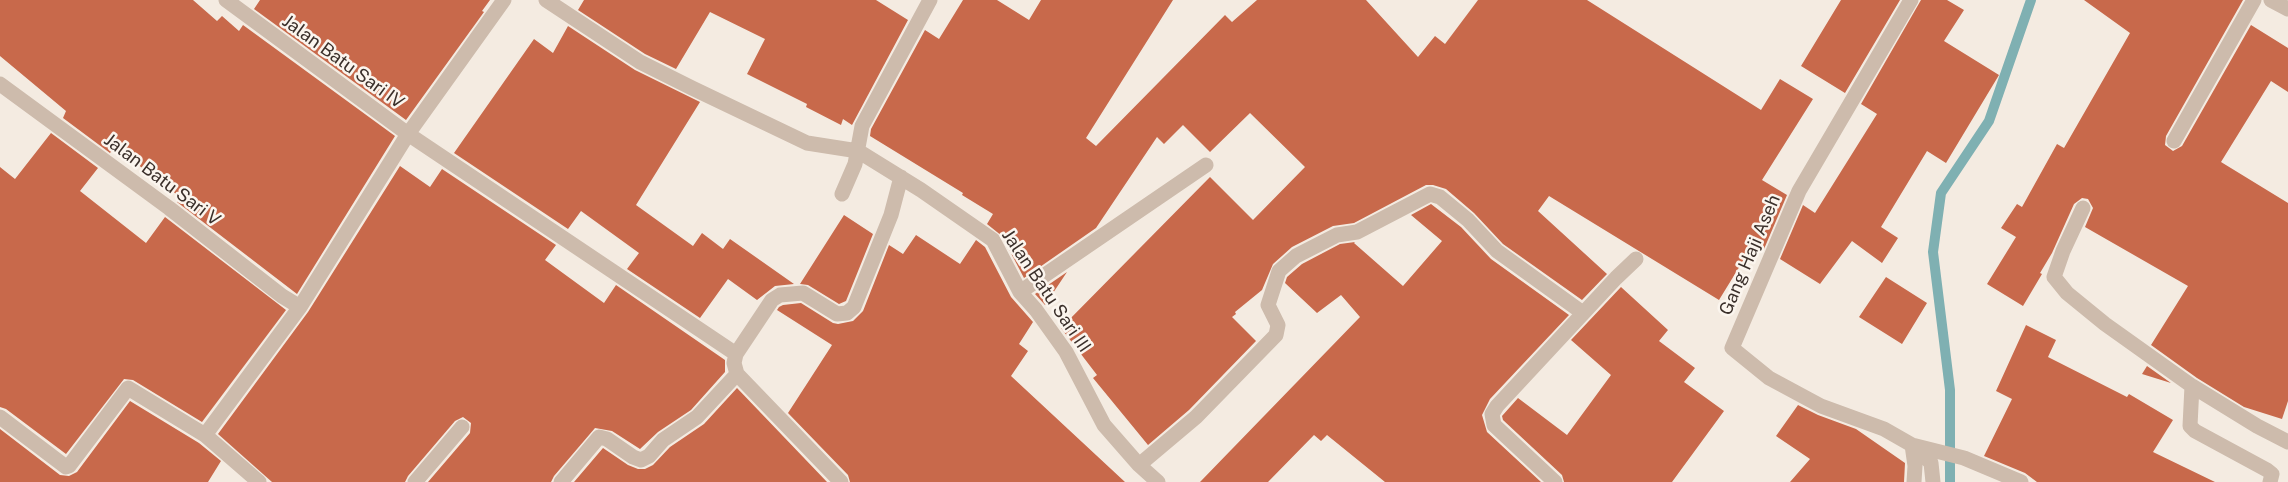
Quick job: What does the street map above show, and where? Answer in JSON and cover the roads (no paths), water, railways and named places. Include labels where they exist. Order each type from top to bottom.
[{"type":"street","name":"Jalan Batu Sari IV","points":[[226,0],[408,134],[736,354]]},
{"type":"street","points":[[205,435],[300,307],[408,134],[504,0]]},
{"type":"street","name":"Jalan Batu Sari III","points":[[546,0],[640,62],[807,143],[856,157],[993,240],[1020,292],[1066,352],[1104,425],[1139,465],[1158,482]]},
{"type":"street","points":[[842,194],[856,157],[862,126],[930,0]]},
{"type":"street","name":"Gang Haji Aseh","points":[[1911,0],[1799,192],[1732,348],[1769,378],[1821,406],[1884,429],[1918,447]]},
{"type":"street","points":[[2174,141],[2253,0]]},
{"type":"street","points":[[2273,0],[2288,9]]},
{"type":"street","name":"Jalan Batu Sari V","points":[[0,84],[169,208],[282,296],[300,307]]},
{"type":"street","points":[[1020,292],[1206,165]]},
{"type":"street","points":[[841,482],[737,374],[734,363],[736,354],[772,300],[790,293],[803,293],[837,314],[847,313],[854,307],[891,215],[899,183]]},
{"type":"street","points":[[1139,465],[1196,417],[1276,335],[1278,325],[1268,304],[1279,271],[1296,256],[1337,235],[1357,232],[1430,194],[1440,197],[1468,220],[1497,251],[1583,313]]},
{"type":"street","points":[[2083,208],[2054,277],[2067,293],[2105,324],[2192,386],[2288,442]]},
{"type":"street","points":[[1555,482],[1494,425],[1492,414],[1583,313],[1636,259]]},
{"type":"street","points":[[561,482],[599,437],[607,439],[633,457],[641,460],[649,456],[663,440],[697,417],[737,374]]},
{"type":"street","points":[[2192,386],[2190,426],[2195,431],[2267,470],[2272,474],[2270,482]]},
{"type":"street","points":[[0,417],[66,467],[129,388],[205,435],[259,482]]},
{"type":"street","points":[[416,482],[462,427]]},
{"type":"street","points":[[1918,447],[1964,458],[2021,482]]},
{"type":"street","points":[[1914,482],[1918,447]]},
{"type":"street","points":[[1918,447],[1931,463],[1933,482]]},
{"type":"waterway","points":[[1950,482],[1950,390],[1933,252],[1941,193],[1989,121],[2031,0]]}]
